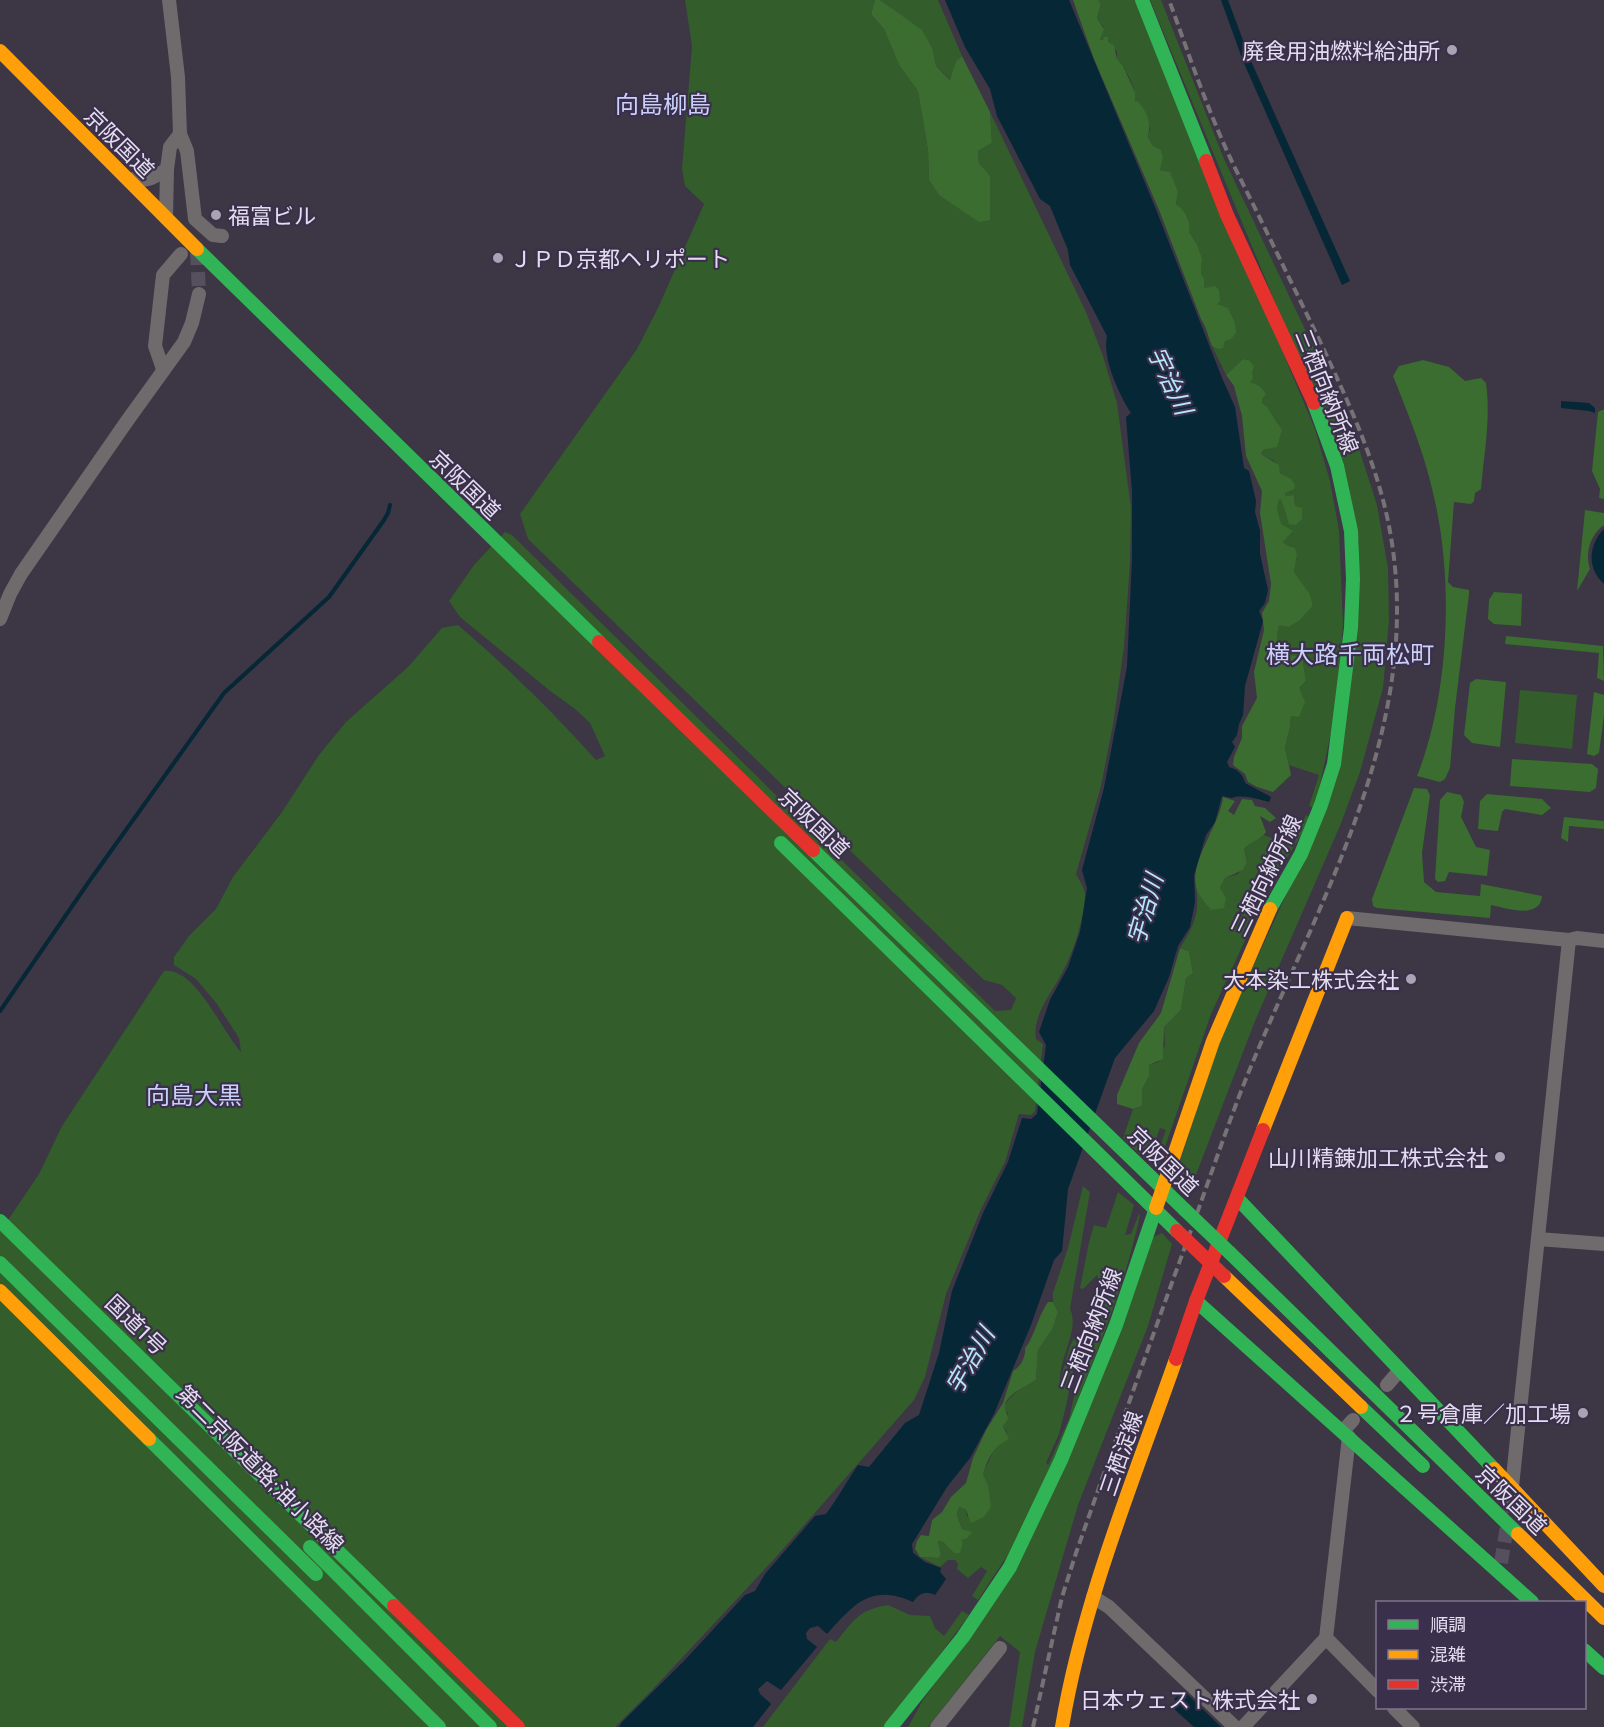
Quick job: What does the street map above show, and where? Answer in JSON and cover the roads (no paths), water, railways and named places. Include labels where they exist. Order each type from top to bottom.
[{"type":"main road","name":"三栖向納所線","points":[[891,1727],[963,1637],[1010,1566],[1061,1460],[1116,1325],[1213,1041],[1272,904],[1302,854],[1322,805],[1334,764],[1351,628],[1353,579],[1351,531],[1337,466],[1317,410],[1227,215],[1143,0]]},
{"type":"main road","name":"京阪国道","points":[[0,51],[458,505],[1604,1618]]},
{"type":"main road","name":"京阪国道","points":[[771,833],[1144,1199],[1429,1472]]},
{"type":"main road","name":"三栖淀線","points":[[1062,1727],[1068,1691],[1092,1597],[1196,1301],[1347,918]]},
{"type":"main road","points":[[1237,1198],[1604,1586]]},
{"type":"main road","name":"国道1号","points":[[0,1221],[518,1727]]},
{"type":"main road","name":"第二京阪道路;油小路線","points":[[0,1263],[327,1584]]},
{"type":"main road","points":[[0,1291],[439,1727]]},
{"type":"main road","points":[[1196,1301],[1500,1568],[1531,1601]]},
{"type":"main road","name":"第二京阪道路;油小路線","points":[[298,1535],[490,1727]]},
{"type":"main road","points":[[1586,1651],[1601,1661]]},
{"type":"street","points":[[169,0],[178,77],[180,134],[187,151],[195,219],[213,236],[222,236]]},
{"type":"street","points":[[166,218],[170,147],[180,134]]},
{"type":"street","points":[[127,178],[143,182],[167,169]]},
{"type":"street","points":[[163,369],[155,346],[163,275],[181,255]]},
{"type":"street","points":[[0,620],[5,591],[183,342],[192,323],[199,294]]},
{"type":"street","points":[[1347,918],[1569,940],[1577,938],[1604,941]]},
{"type":"street","points":[[1510,1506],[1569,940]]},
{"type":"street","points":[[1538,1239],[1604,1244]]},
{"type":"street","points":[[1387,1384],[1399,1371]]},
{"type":"street","points":[[1243,1727],[1326,1638],[1346,1434],[1353,1420]]},
{"type":"street","points":[[1092,1597],[1109,1606],[1235,1727]]},
{"type":"street","points":[[1326,1638],[1376,1690]]},
{"type":"street","points":[[936,1727],[999,1648]]},
{"type":"street","points":[[902,1727],[914,1699]]},
{"type":"street","points":[[1396,1709],[1413,1727]]},
{"type":"water","name":"宇治川","points":[[945,0],[1069,0],[1155,207],[1235,407],[1244,468],[1249,471],[1256,501],[1255,512],[1260,531],[1260,554],[1268,590],[1265,603],[1259,611],[1263,621],[1245,686],[1243,715],[1237,735],[1232,742],[1235,747],[1227,762],[1229,767],[1241,775],[1245,783],[1271,797],[1269,802],[1255,798],[1222,796],[1215,822],[1206,835],[1194,875],[1195,902],[1190,927],[1178,946],[1169,977],[1154,1011],[1115,1058],[1068,1189],[1062,1251],[1054,1260],[1031,1325],[994,1414],[970,1458],[947,1487],[912,1544],[913,1553],[925,1562],[941,1568],[940,1572],[946,1579],[935,1595],[922,1594],[913,1602],[886,1595],[874,1596],[855,1606],[827,1634],[818,1626],[810,1628],[806,1633],[807,1639],[817,1647],[781,1690],[767,1681],[758,1689],[771,1704],[753,1727],[619,1727],[745,1595],[755,1591],[765,1574],[815,1516],[826,1514],[858,1465],[869,1467],[905,1423],[919,1415],[939,1353],[952,1291],[983,1213],[1008,1162],[1022,1118],[1031,1119],[1037,1114],[1046,1045],[1039,1032],[1050,1000],[1068,967],[1080,932],[1087,888],[1082,870],[1104,788],[1127,667],[1132,560],[1132,491],[1126,417],[1131,413],[1121,396],[1109,365],[1107,336],[1070,265],[1068,250],[1050,206],[1040,199],[997,116],[990,89],[965,47]]},
{"type":"water","points":[[1221,0],[1228,0],[1250,59],[1350,281],[1342,285],[1243,61]]},
{"type":"water","points":[[1561,401],[1589,403],[1595,408],[1595,413],[1561,408]]},
{"type":"water","points":[[1604,529],[1604,584],[1598,578],[1592,564],[1592,549]]},
{"type":"water","points":[[1183,1690],[1221,1727],[1194,1727],[1174,1709],[1177,1704],[1174,1699]]},
{"type":"waterway","points":[[0,1011],[224,693],[329,597],[384,520],[390,505]]},
{"type":"tunnel","points":[[197,251],[199,294]]},
{"type":"tunnel","points":[[1501,1563],[1508,1520]]},
{"type":"railway","points":[[1033,1727],[1062,1597],[1076,1553],[1238,1099],[1356,818],[1378,746],[1393,673],[1397,598],[1388,521],[1375,473],[1338,380],[1220,135],[1169,0]]},
{"type":"place","name":"廃食用油燃料給油所","points":[[1452,50]]},
{"type":"place","name":"福富ビル","points":[[216,215]]},
{"type":"place","name":"ＪＰＤ京都ヘリポート","points":[[498,258]]},
{"type":"place","name":"大本染工株式会社","points":[[1411,979]]},
{"type":"place","name":"山川精錬加工株式会社","points":[[1500,1157]]},
{"type":"place","name":"２号倉庫／加工場","points":[[1583,1413]]},
{"type":"place","name":"日本ウェスト株式会社","points":[[1312,1699]]},
{"type":"district","name":"向島柳島","points":[[663,103]]},
{"type":"district","name":"横大路千両松町","points":[[1350,653]]},
{"type":"district","name":"向島大黒","points":[[194,1094]]}]
